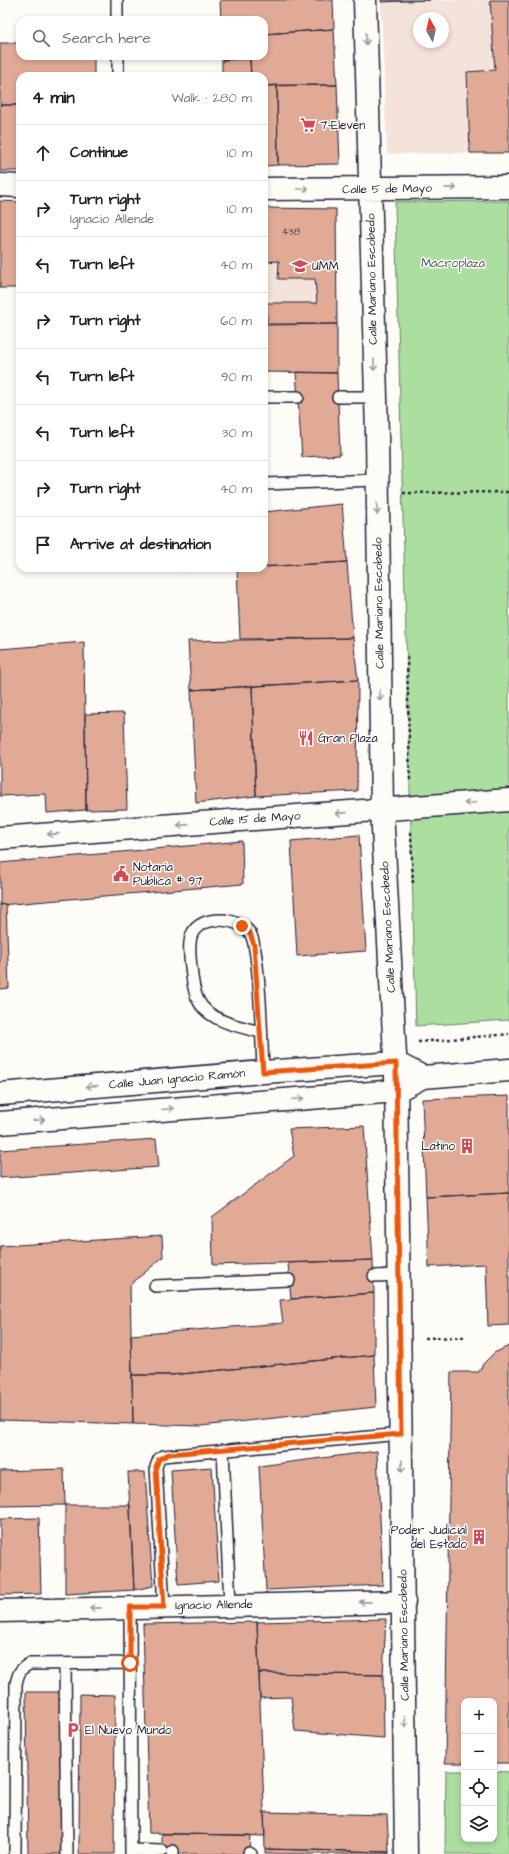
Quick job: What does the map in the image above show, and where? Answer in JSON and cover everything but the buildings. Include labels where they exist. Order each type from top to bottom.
[{"type":"street","name":"Calle Mariano Escobedo","points":[[365,0],[377,480],[382,810],[396,1063],[406,1854]]},
{"type":"street","points":[[0,185],[16,186]]},
{"type":"street","name":"Calle 5 de Mayo","points":[[268,189],[509,187]]},
{"type":"street","name":"Calle 15 de Mayo","points":[[0,838],[509,800]]},
{"type":"street","points":[[396,1063],[423,1077]]},
{"type":"street","name":"Calle Juan Ignacio Ramón","points":[[0,1094],[263,1072],[396,1063]]},
{"type":"street","points":[[0,1123],[396,1091],[423,1077],[509,1070]]},
{"type":"street","name":"Ignacio Allende","points":[[0,1611],[404,1602]]},
{"type":"lane","points":[[117,0],[117,16]]},
{"type":"lane","points":[[118,60],[118,72]]},
{"type":"lane","points":[[268,397],[298,397]]},
{"type":"lane","points":[[338,397],[375,397]]},
{"type":"lane","points":[[268,484],[377,480]]},
{"type":"lane","points":[[261,1032],[236,1026],[219,1019],[205,1009],[198,1001],[195,993],[190,951],[192,934],[201,924],[227,920],[242,926],[250,933],[254,945],[261,1032],[263,1072]]},
{"type":"lane","points":[[374,1276],[399,1275]]},
{"type":"lane","points":[[155,1286],[289,1280]]},
{"type":"lane","points":[[164,1607],[157,1462],[163,1456],[169,1454],[401,1434]]},
{"type":"lane","points":[[223,1450],[230,1605]]},
{"type":"lane","points":[[130,1607],[131,1852],[169,1852]]},
{"type":"lane","points":[[15,1854],[16,1684],[21,1668],[29,1664],[130,1663]]},
{"type":"lane","points":[[65,1664],[67,1854]]},
{"type":"path","points":[[402,493],[509,492]]},
{"type":"path","points":[[411,830],[413,893]]},
{"type":"path","points":[[417,1042],[509,1034]]},
{"type":"path","points":[[421,1338],[466,1337]]},
{"type":"shaded area","points":[[490,0],[495,70],[467,73],[470,153],[387,154],[381,2]]},
{"type":"shaded area","name":"UMM","points":[[268,208],[336,209],[337,324],[268,324]]},
{"type":"green space","name":"Macroplaza","points":[[509,201],[509,1020],[416,1026],[395,202]]},
{"type":"green space","points":[[446,1771],[461,1771],[461,1842],[497,1842],[497,1771],[509,1772],[509,1854],[445,1854]]},
{"type":"place","name":"7-Eleven","points":[[308,125]]},
{"type":"place","name":"UMM","points":[[300,266]]},
{"type":"place","name":"Gran Plaza","points":[[306,738]]},
{"type":"place","name":"Notaría Pública # 97","points":[[121,874]]},
{"type":"place","name":"Latino","points":[[467,1146]]},
{"type":"place","name":"Poder Judicial del Estado","points":[[479,1537]]},
{"type":"place","name":"El Nuevo Mundo","points":[[73,1730]]},
{"type":"route","points":[[130,1663],[130,1607],[164,1607],[156,1467],[159,1459],[169,1454],[401,1434],[396,1063],[263,1072],[258,982],[254,945],[250,933],[242,926]]}]
